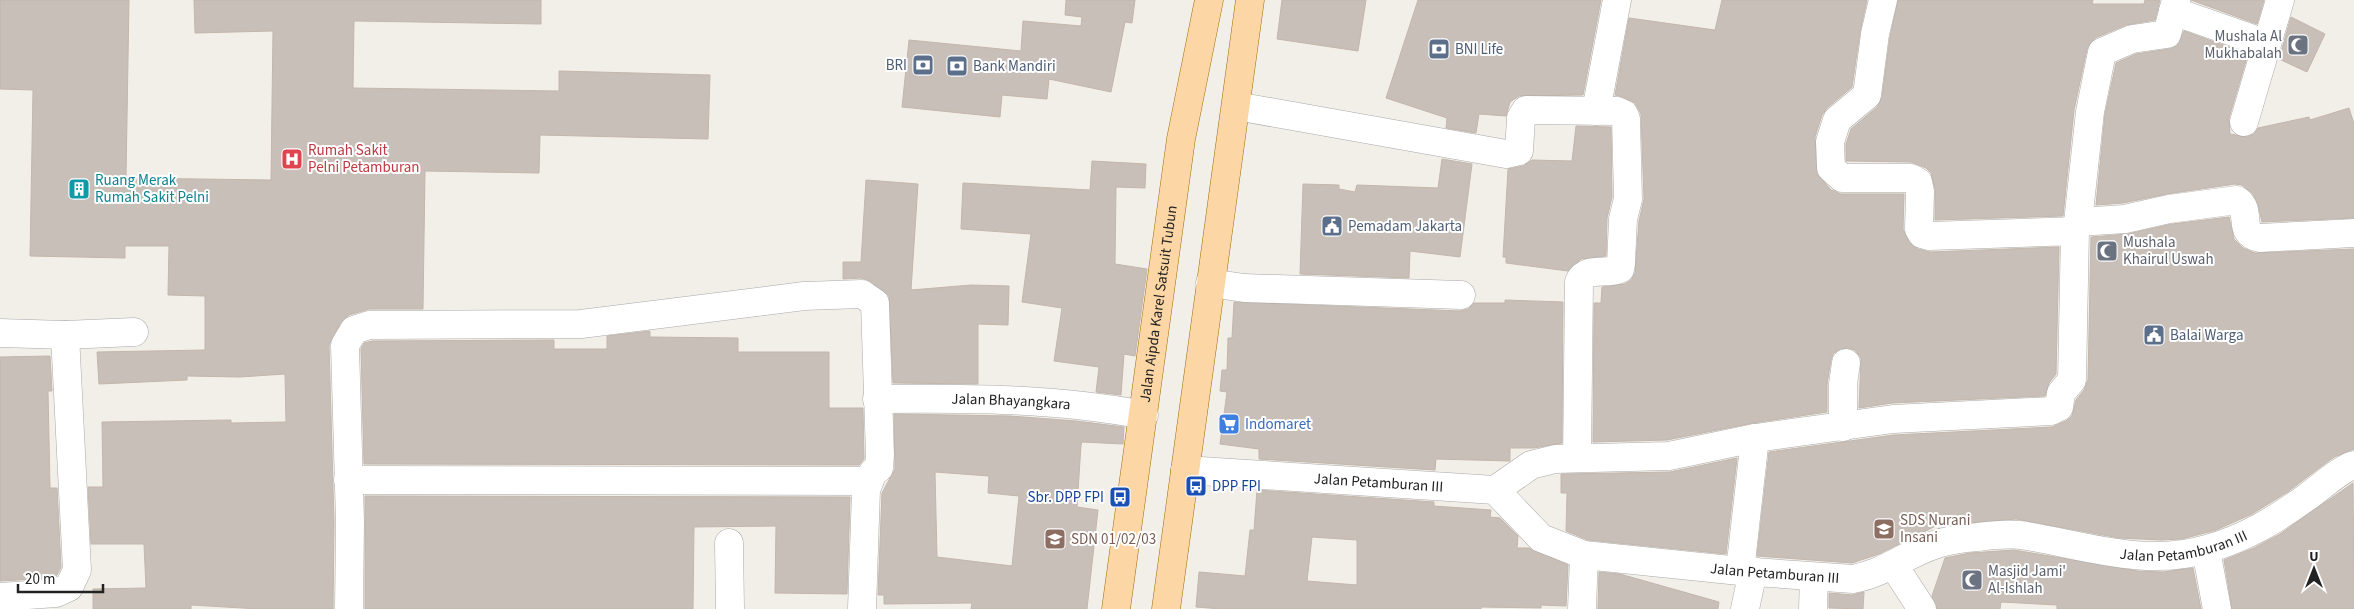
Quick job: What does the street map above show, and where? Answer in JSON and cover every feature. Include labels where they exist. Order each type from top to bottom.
[{"type":"main road","name":"Jalan Aipda Karel Satsuit Tubun","points":[[1116,609],[1181,139],[1208,0]]},
{"type":"main road","points":[[1166,609],[1250,0]]},
{"type":"street","points":[[1596,110],[1617,0]]},
{"type":"street","points":[[1883,0],[1875,34],[1867,95],[1837,120],[1830,142],[1831,168],[1842,178],[1911,178],[1918,182],[1920,192],[1919,229],[1922,234],[1928,236],[2076,226],[2125,219],[2169,209],[2237,200],[2244,207],[2248,233],[2252,237],[2354,233]]},
{"type":"street","points":[[2244,122],[2280,0]]},
{"type":"street","points":[[1495,490],[1531,465],[1556,459],[1669,456],[1754,438],[1893,419],[2051,411],[2059,408],[2061,393],[2072,380],[2076,226],[2090,112],[2102,52],[2132,39],[2167,34],[2175,6],[2253,39]]},
{"type":"street","points":[[1236,106],[1506,154],[1519,151],[1521,118],[1526,110],[1617,110],[1624,114],[1626,120],[1628,199],[1623,219],[1620,269],[1613,272],[1587,273],[1581,277],[1579,282],[1577,458]]},
{"type":"street","points":[[1210,283],[1244,288],[1461,295]]},
{"type":"street","points":[[350,609],[345,345],[354,330],[369,325],[581,324],[804,296],[862,294],[875,303],[879,468],[873,472],[868,481],[862,609]]},
{"type":"street","points":[[0,333],[65,335],[134,332]]},
{"type":"street","points":[[0,597],[57,601],[69,587],[77,570],[65,335]]},
{"type":"street","points":[[1843,427],[1843,384],[1846,363]]},
{"type":"street","name":"Jalan Bhayangkara","points":[[877,400],[974,400],[1058,403],[1144,414]]},
{"type":"street","points":[[1744,609],[1754,438]]},
{"type":"street","name":"Jalan Petamburan III","points":[[1185,470],[1495,490],[1541,538],[1584,554],[1746,571],[1853,579],[1868,576],[1894,566],[1937,544],[1977,537],[2026,536],[2137,556],[2189,554],[2244,538],[2353,468]]},
{"type":"street","points":[[348,480],[868,481]]},
{"type":"street","points":[[730,543],[730,609]]},
{"type":"street","points":[[2206,550],[2217,609]]},
{"type":"street","points":[[1582,609],[1584,554]]},
{"type":"street","points":[[1894,566],[1922,609]]},
{"type":"street","points":[[1812,609],[1814,577]]},
{"type":"building","points":[[0,0],[129,0],[126,178],[271,180],[273,31],[195,33],[194,0],[541,0],[541,24],[354,21],[353,88],[559,91],[559,71],[710,75],[708,139],[540,135],[539,173],[425,171],[423,309],[369,309],[349,315],[341,322],[329,345],[334,522],[333,609],[259,609],[191,605],[191,609],[93,609],[93,589],[146,588],[144,544],[91,544],[88,487],[103,487],[102,422],[231,420],[231,423],[286,422],[285,374],[240,377],[187,376],[187,380],[99,384],[97,352],[205,350],[205,296],[168,295],[169,246],[125,246],[125,258],[30,256],[33,90],[0,89]]},
{"type":"building","points":[[1066,0],[1135,0],[1132,23],[1125,22],[1111,92],[1049,79],[1047,99],[1002,95],[1000,117],[902,107],[909,40],[1021,51],[1023,21],[1081,26],[1082,17],[1065,15]]},
{"type":"building","points":[[1282,0],[1366,0],[1358,51],[1277,39]]},
{"type":"building","points":[[1418,0],[1601,0],[1583,95],[1519,96],[1510,102],[1506,116],[1479,114],[1476,133],[1446,128],[1447,118],[1386,98]]},
{"type":"building","points":[[1722,0],[1867,0],[1852,87],[1827,108],[1822,115],[1815,137],[1817,174],[1831,190],[1841,194],[1904,194],[1903,229],[1909,242],[1918,249],[1930,252],[2059,247],[2056,374],[2049,383],[2045,396],[1892,403],[1859,408],[1861,358],[1855,350],[1848,348],[1840,349],[1833,354],[1831,360],[1827,384],[1827,412],[1753,423],[1667,440],[1593,442],[1594,303],[1601,303],[1602,287],[1625,284],[1631,280],[1635,273],[1639,221],[1644,199],[1641,114],[1635,103],[1615,95],[1629,18],[1715,30]]},
{"type":"building","points":[[1898,0],[2093,0],[2092,4],[2144,4],[2145,0],[2160,0],[2155,20],[2126,25],[2095,38],[2087,49],[2074,110],[2063,216],[1935,220],[1935,189],[1931,173],[1926,168],[1911,162],[1846,161],[1846,144],[1851,129],[1877,107],[1882,97],[1890,37]]},
{"type":"building","points":[[2191,0],[2264,0],[2257,24]]},
{"type":"building","name":"Mushala Al Mukhabalah","points":[[2291,17],[2325,34],[2307,72],[2279,59]]},
{"type":"building","points":[[2184,31],[2248,54],[2229,118],[2230,134],[2247,137],[2254,134],[2258,128],[2309,117],[2310,120],[2349,108],[2354,124],[2354,218],[2262,222],[2258,204],[2253,194],[2242,185],[2235,184],[2167,194],[2123,203],[2096,205],[2105,114],[2116,63],[2136,54],[2177,46]]},
{"type":"building","points":[[1576,126],[1611,127],[1612,197],[1607,218],[1606,256],[1581,259],[1568,271],[1506,263],[1506,257],[1503,257],[1508,169],[1523,166],[1532,160],[1572,161]]},
{"type":"building","points":[[1442,159],[1472,164],[1460,257],[1410,251],[1409,278],[1300,274],[1303,184],[1339,185],[1339,189],[1355,192],[1357,185],[1438,188]]},
{"type":"building","points":[[1092,161],[1146,164],[1145,188],[1116,187],[1115,264],[1147,269],[1135,356],[1124,354],[1121,395],[1096,392],[1099,367],[1054,361],[1062,308],[1022,302],[1031,234],[961,229],[963,183],[1090,190]]},
{"type":"building","points":[[866,180],[918,184],[911,290],[971,285],[1009,286],[1008,325],[978,324],[978,384],[893,383],[889,296],[870,281],[861,278],[843,279],[843,262],[861,262]]},
{"type":"building","points":[[2229,217],[2234,239],[2243,248],[2255,253],[2354,249],[2354,449],[2334,457],[2286,493],[2252,514],[2216,530],[2182,539],[2119,538],[2016,519],[1957,524],[1960,514],[1879,554],[1852,563],[1757,556],[1769,452],[1894,435],[2052,427],[2066,421],[2072,416],[2076,400],[2084,390],[2088,380],[2091,237],[2128,234],[2172,224]]},
{"type":"building","points":[[1505,300],[1563,302],[1562,443],[1534,448],[1510,448],[1510,461],[1436,459],[1435,470],[1259,459],[1259,449],[1220,444],[1227,392],[1220,391],[1222,370],[1227,370],[1228,338],[1232,338],[1234,302],[1460,311],[1468,309],[1474,303],[1505,303]]},
{"type":"building","points":[[650,331],[650,337],[738,338],[738,352],[829,352],[829,408],[863,408],[864,459],[859,465],[364,464],[361,349],[364,343],[372,341],[554,340],[554,349],[607,349],[607,336]]},
{"type":"building","points":[[50,356],[52,391],[48,391],[50,488],[57,488],[61,567],[57,575],[52,578],[0,581],[0,357]]},
{"type":"building","points":[[894,414],[1010,416],[1124,427],[1123,444],[1082,442],[1081,445],[1077,507],[1098,510],[1087,609],[971,609],[972,603],[884,604],[884,595],[878,595],[882,493],[895,469]],"holes":[[[935,472],[989,476],[988,493],[1019,496],[1012,566],[937,557]]]},
{"type":"building","points":[[1737,458],[1726,554],[1588,540],[1566,531],[1567,493],[1561,493],[1561,474],[1670,472]]},
{"type":"building","points":[[2353,483],[2354,609],[2232,609],[2224,560],[2254,548],[2280,534]]},
{"type":"building","points":[[1257,490],[1434,502],[1434,506],[1491,510],[1490,517],[1500,518],[1518,536],[1517,548],[1529,548],[1568,565],[1566,606],[1541,605],[1541,608],[1481,607],[1481,609],[1221,609],[1196,607],[1199,572],[1245,576],[1250,530],[1254,530]],"holes":[[[1312,537],[1357,540],[1357,585],[1307,581]]]},
{"type":"building","points":[[365,496],[850,497],[847,594],[775,593],[776,526],[694,527],[693,609],[365,609]]},
{"type":"building","points":[[2014,550],[2138,571],[2163,572],[2193,568],[2201,609],[2057,609],[2057,605],[2001,602],[2000,609],[1937,609],[1932,596],[1945,558],[1970,553]]},
{"type":"building","points":[[1599,572],[1620,574],[1719,602],[1718,609],[1598,609]]},
{"type":"building","points":[[1864,592],[1863,609],[1829,608],[1829,593],[1852,595]]},
{"type":"place","name":"Mushala Al Mukhabalah","points":[[2298,45]]},
{"type":"place","name":"BNI Life","points":[[1439,49]]},
{"type":"place","name":"BRI","points":[[923,65]]},
{"type":"place","name":"Bank Mandiri","points":[[957,66]]},
{"type":"place","name":"Rumah Sakit Pelni Petamburan","points":[[292,159]]},
{"type":"place","name":"Ruang Merak Rumah Sakit Pelni","points":[[79,189]]},
{"type":"place","name":"Pemadam Jakarta","points":[[1332,226]]},
{"type":"place","name":"Mushala Khairul Uswah","points":[[2107,251]]},
{"type":"place","name":"Balai Warga","points":[[2154,335]]},
{"type":"place","name":"Indomaret","points":[[1229,424]]},
{"type":"place","name":"DPP FPI","points":[[1196,486]]},
{"type":"place","name":"Sbr. DPP FPI","points":[[1120,497]]},
{"type":"place","name":"SDS Nurani Insani","points":[[1884,529]]},
{"type":"place","name":"SDN 01/02/03","points":[[1055,539]]},
{"type":"place","name":"Masjid Jami' Al-Ishlah","points":[[1972,580]]}]
